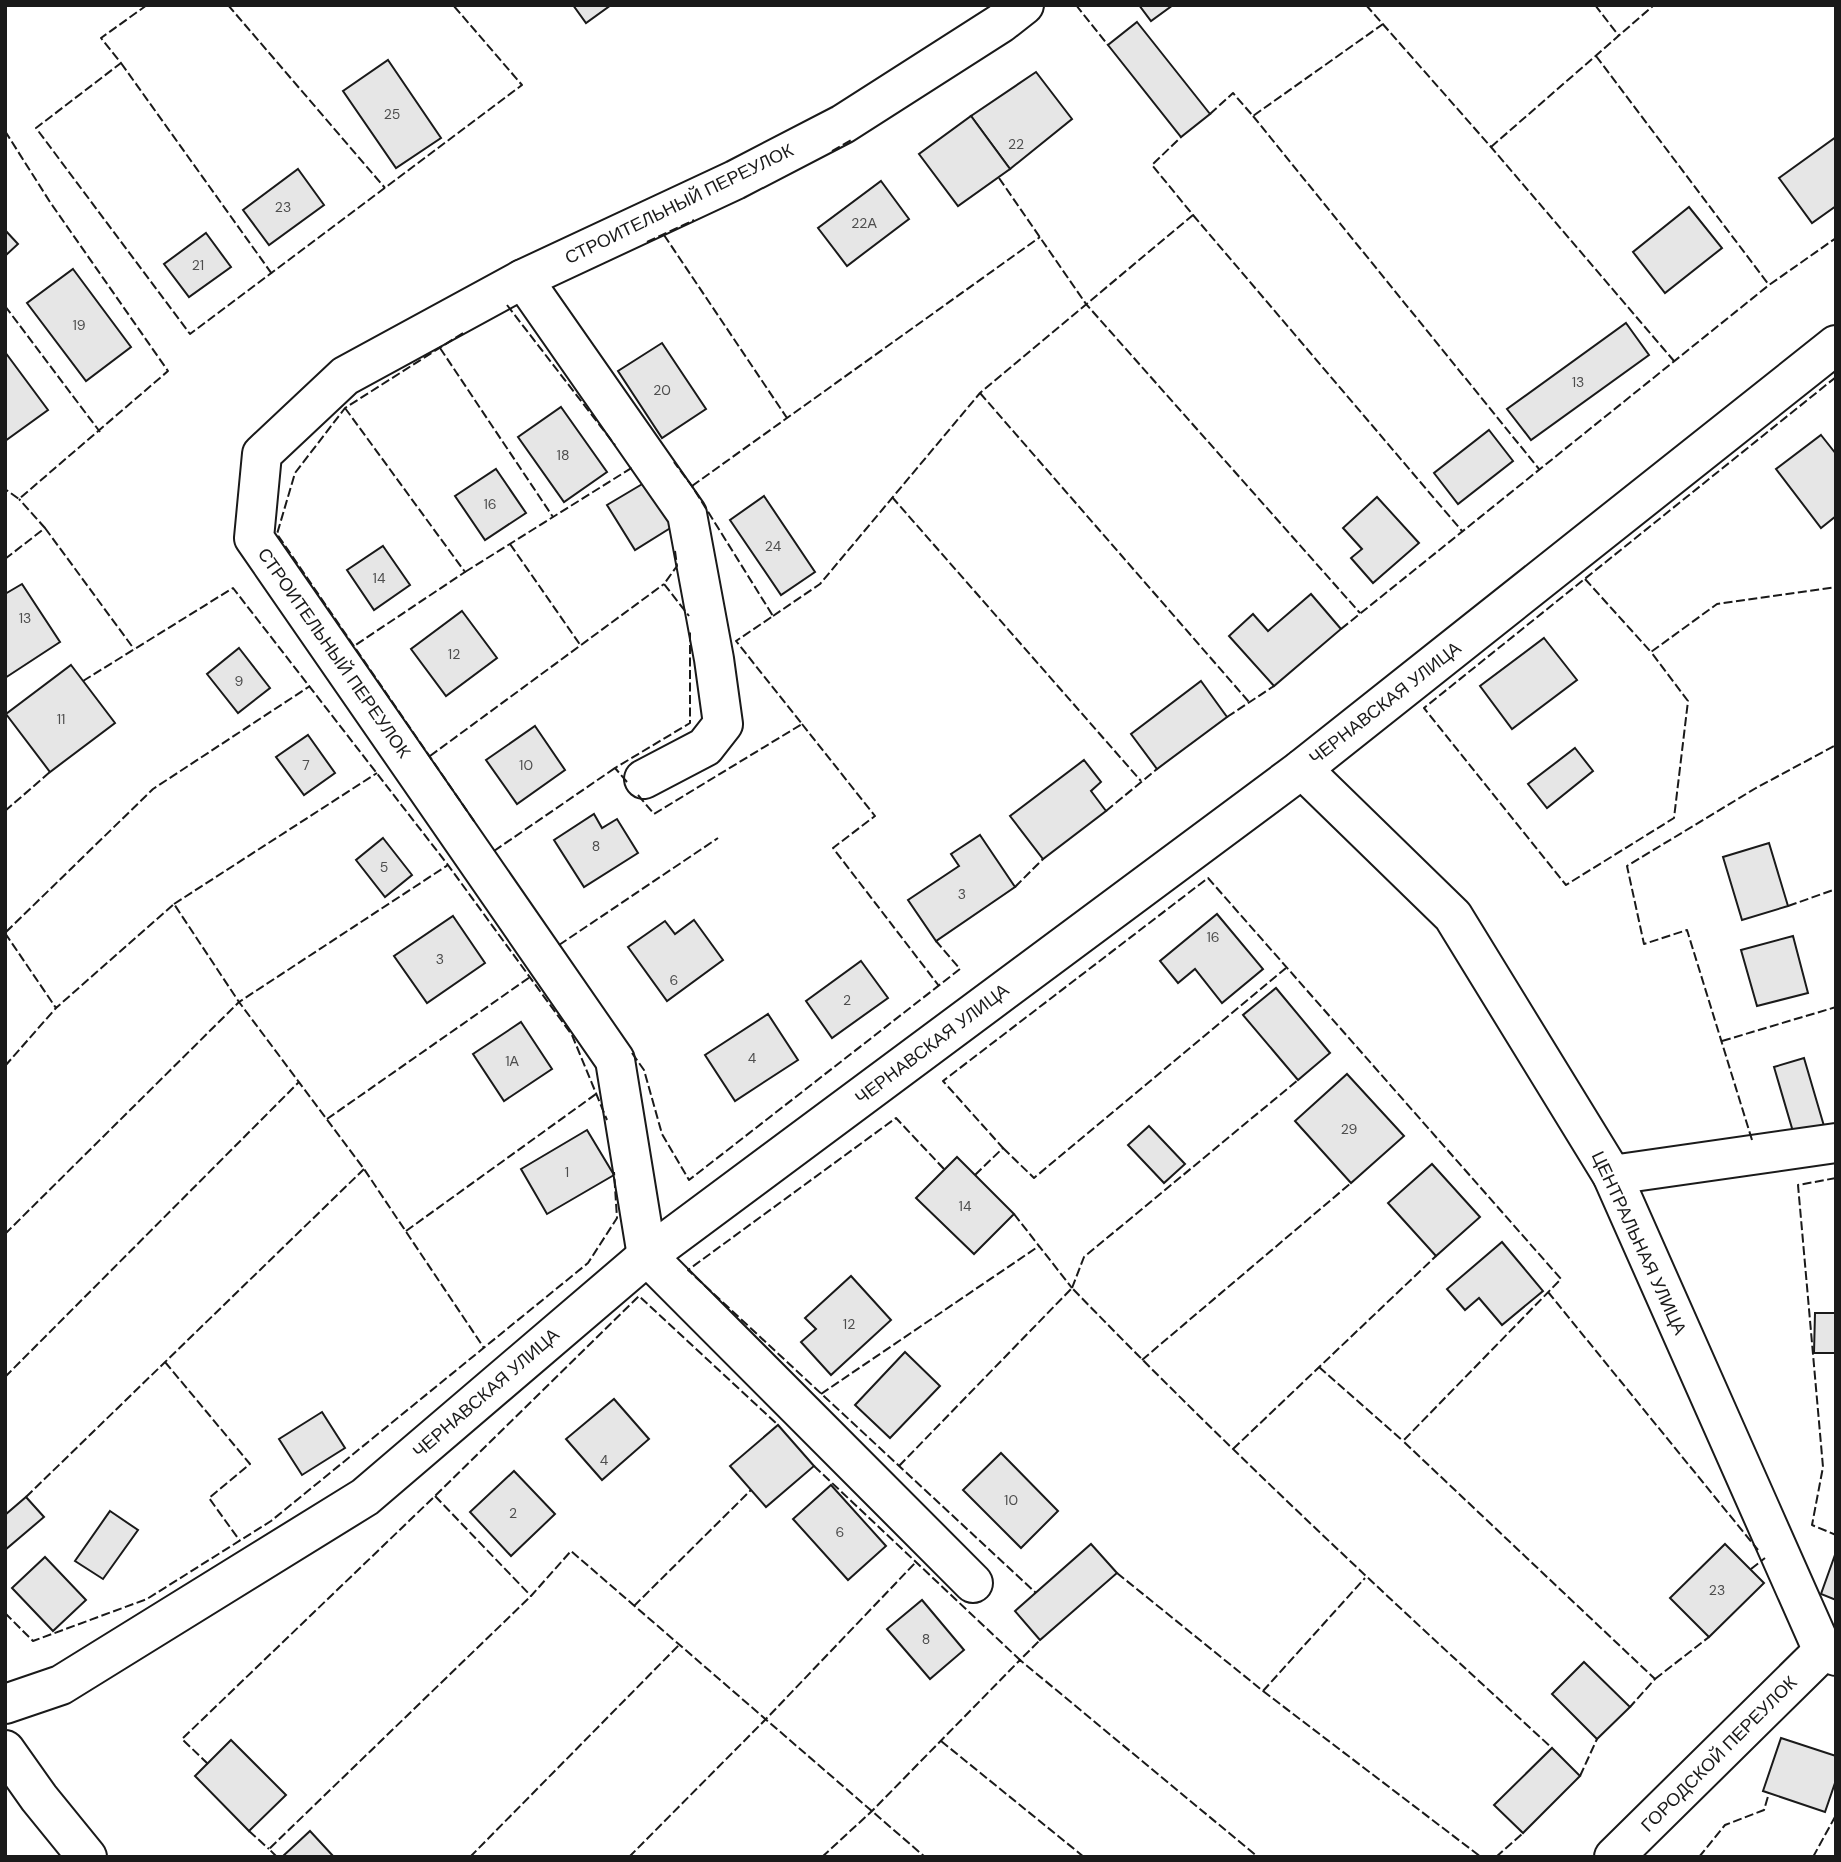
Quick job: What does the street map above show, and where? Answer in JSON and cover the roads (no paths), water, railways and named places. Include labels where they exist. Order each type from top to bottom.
[{"type":"street","name":"СТРОИТЕЛЬНЫЙ ПЕРЕУЛОК","points":[[647,1256],[615,1060],[254,538],[262,454],[345,376],[523,279],[735,180],[843,124],[1001,23],[1024,5]]},
{"type":"street","points":[[523,279],[687,514],[714,659],[723,724],[705,747],[644,779]]},
{"type":"street","name":"ЧЕРНАВСКАЯ УЛИЦА","points":[[5,1704],[61,1685],[365,1497],[647,1256],[1302,769],[1836,345]]},
{"type":"street","name":"ЦЕНТРАЛЬНАЯ УЛИЦА","points":[[1302,769],[1453,915],[1612,1175],[1829,1653]]},
{"type":"street","points":[[1612,1175],[1836,1143]]},
{"type":"street","points":[[647,1256],[973,1583]]},
{"type":"street","name":"ГОРОДСКОЙ ПЕРЕУЛОК","points":[[1614,1857],[1829,1653]]},
{"type":"street","points":[[5,1749],[39,1798],[87,1857]]}]
